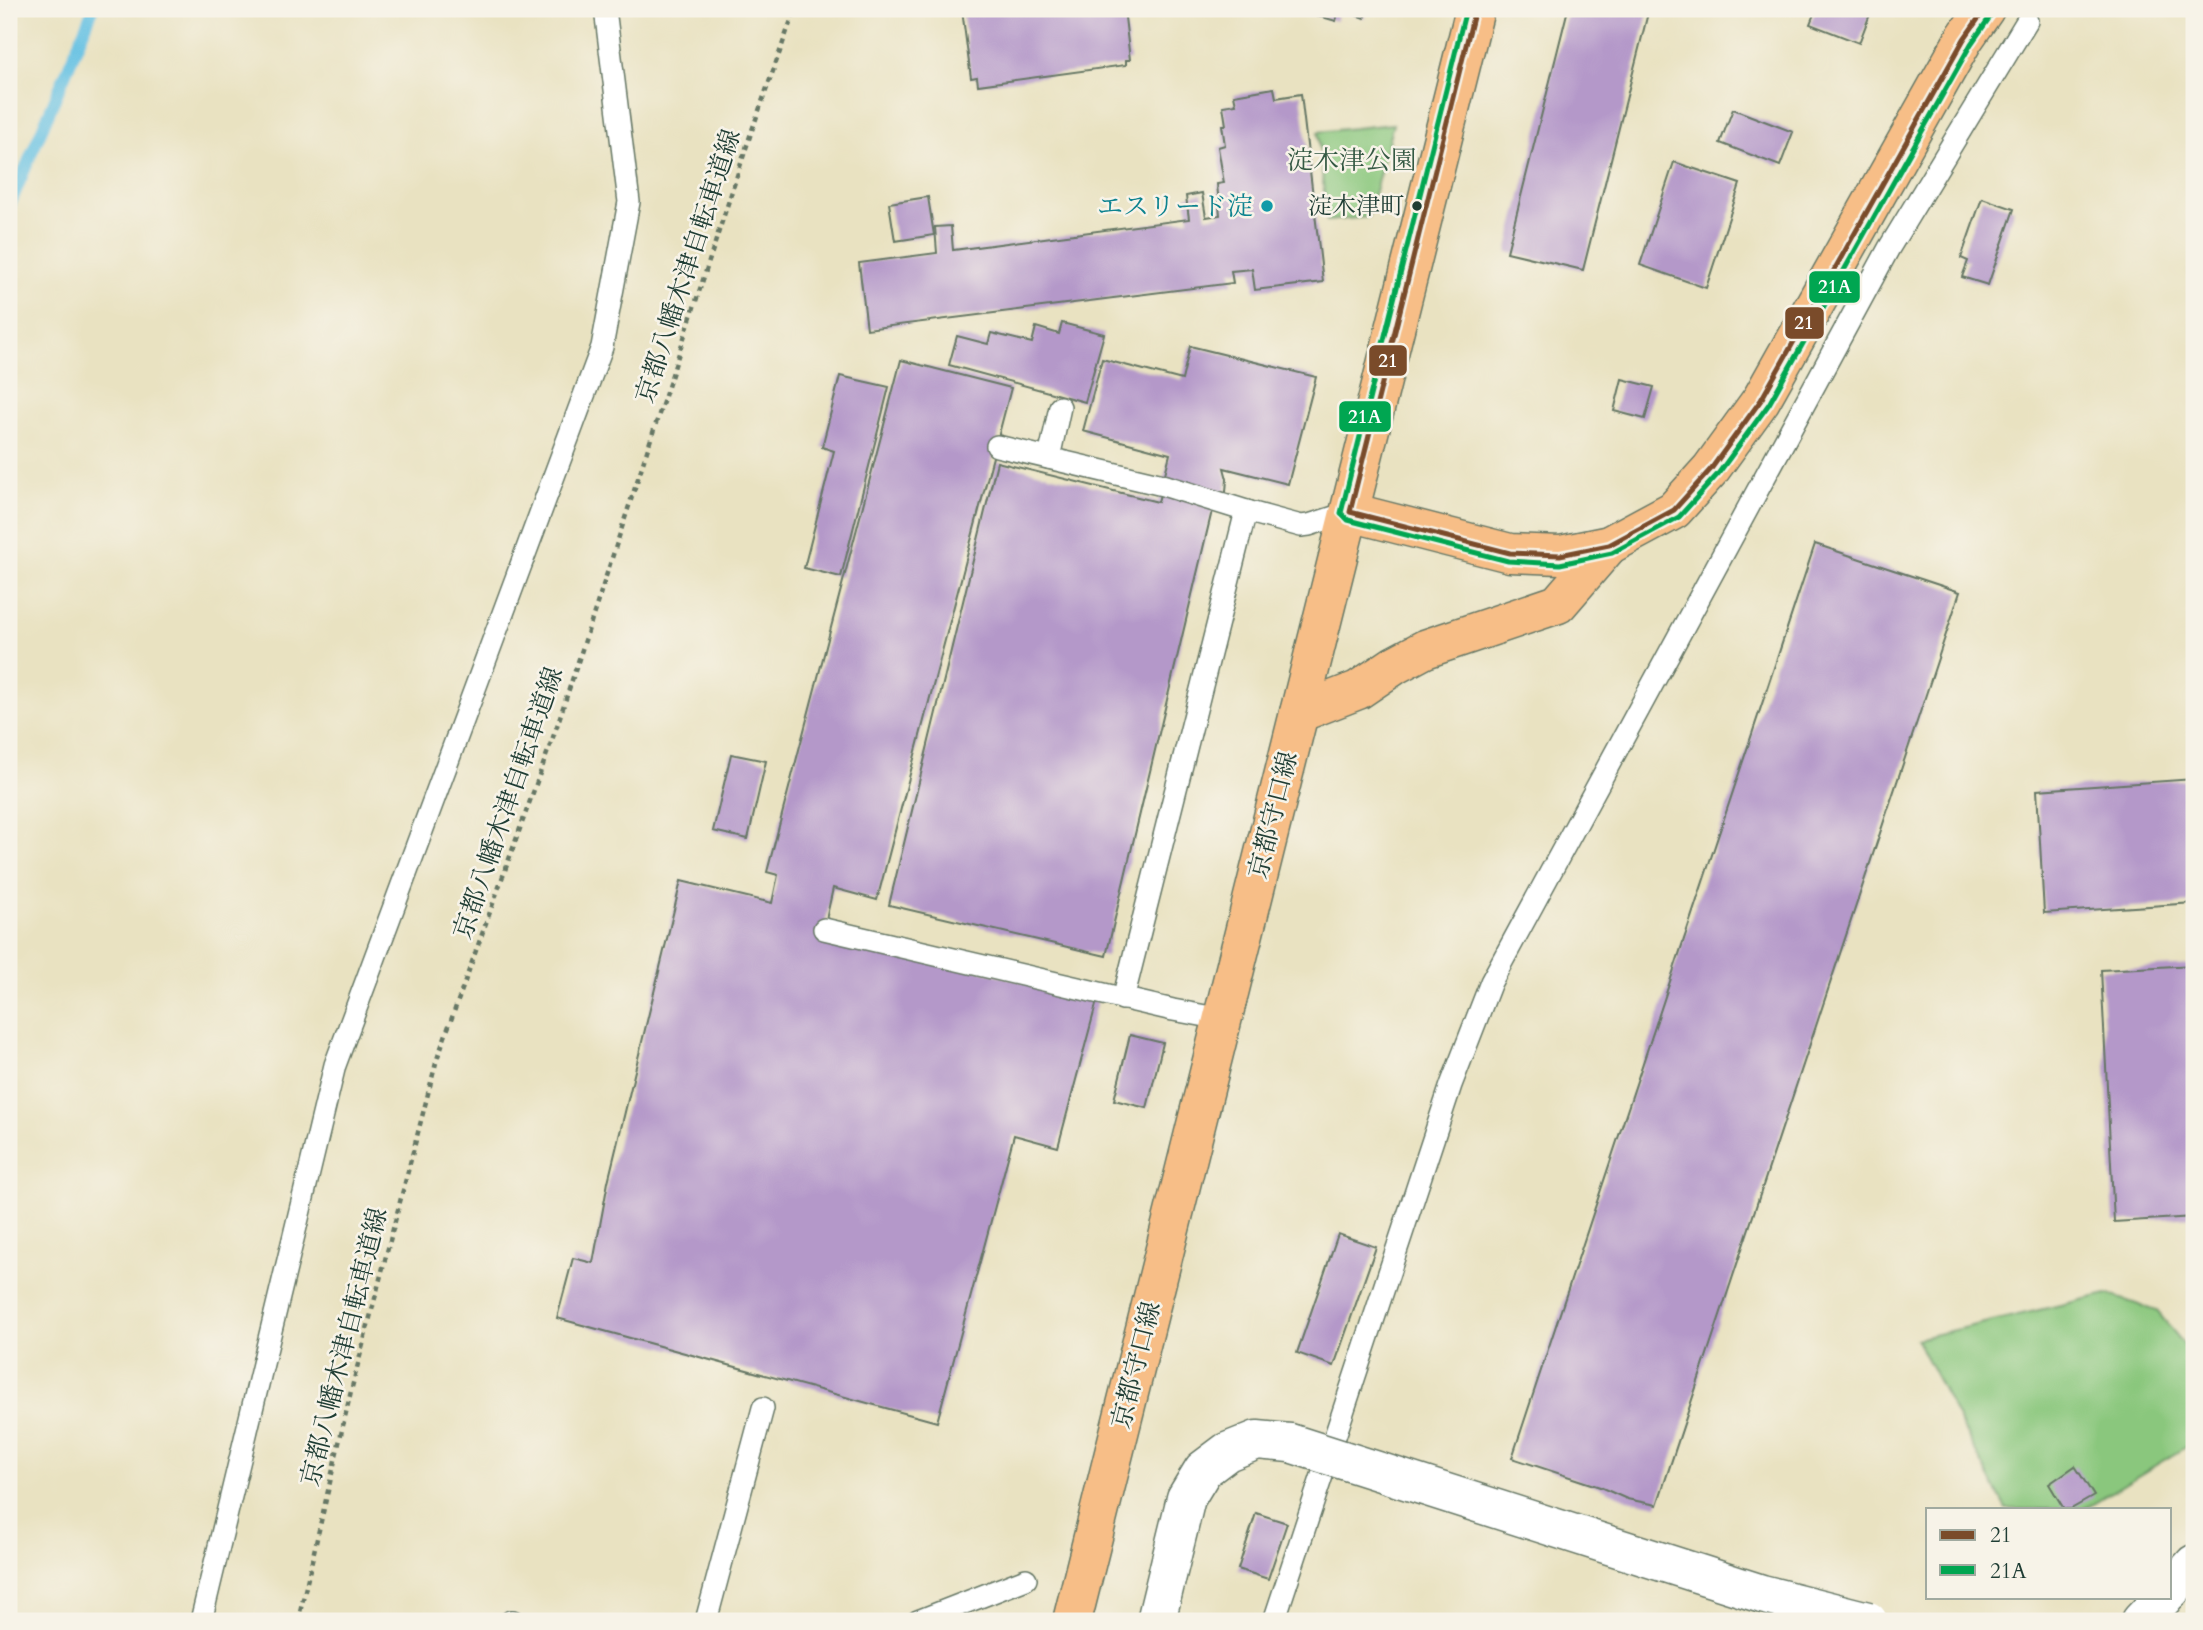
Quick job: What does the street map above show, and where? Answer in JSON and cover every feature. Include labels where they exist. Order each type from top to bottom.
[{"type":"main road","name":"京都守口線","points":[[1072,1621],[1475,9]]},
{"type":"main road","points":[[1350,512],[1510,553],[1560,555],[1609,545],[1674,510],[1711,469],[1761,400],[1964,39],[1985,9]]},
{"type":"main road","points":[[1299,713],[1358,690],[1425,649],[1558,604],[1609,545]]},
{"type":"street","points":[[1156,1621],[1186,1498],[1203,1469],[1227,1452],[1257,1440],[1290,1443],[1762,1594],[1868,1621]]},
{"type":"street","points":[[2172,1589],[2194,1564]]},
{"type":"street","points":[[2141,1621],[2163,1598]]},
{"type":"lane","points":[[201,1621],[335,1065],[602,347],[629,202],[605,9]]},
{"type":"lane","points":[[1274,1621],[1451,1085],[1491,982],[1889,248],[2027,21]]},
{"type":"lane","points":[[1049,457],[1060,407]]},
{"type":"lane","points":[[997,446],[1163,485],[1253,513]]},
{"type":"lane","points":[[1123,999],[1246,511],[1301,526],[1309,526],[1350,512]]},
{"type":"lane","points":[[824,929],[1222,1020]]},
{"type":"lane","points":[[706,1621],[763,1408]]},
{"type":"lane","points":[[918,1621],[1026,1579]]},
{"type":"path","name":"京都八幡木津自転車道線","points":[[298,1621],[351,1391],[437,1059],[557,726],[742,160],[795,9]]},
{"type":"green space","name":"淀木津公園","points":[[1393,124],[1368,217],[1327,221],[1318,132]]},
{"type":"green space","points":[[2107,1294],[2157,1311],[2194,1358],[2194,1442],[2085,1508],[2005,1508],[1916,1339]]},
{"type":"building","points":[[1124,9],[1130,60],[1126,60],[1126,65],[978,85],[977,77],[971,78],[962,10]]},
{"type":"building","points":[[1294,9],[1339,9],[1336,21]]},
{"type":"building","points":[[1340,9],[1368,9],[1364,18]]},
{"type":"building","points":[[1568,9],[1649,9],[1583,270],[1507,252]]},
{"type":"building","points":[[1816,9],[1872,9],[1859,43],[1810,24]]},
{"type":"building","name":"エスリード淀","points":[[1274,88],[1276,98],[1301,94],[1323,282],[1255,290],[1252,269],[1231,271],[1233,283],[867,329],[859,263],[937,253],[935,227],[951,226],[953,250],[1189,219],[1186,196],[1202,193],[1206,217],[1220,215],[1217,184],[1224,183],[1218,147],[1225,145],[1223,106],[1236,104],[1234,95]]},
{"type":"building","points":[[1733,109],[1793,132],[1780,166],[1720,143]]},
{"type":"building","points":[[1674,162],[1740,184],[1706,288],[1640,265]]},
{"type":"building","points":[[928,197],[934,235],[895,241],[889,203]]},
{"type":"building","points":[[1982,198],[2014,209],[1988,285],[1962,277],[1968,261],[1961,258]]},
{"type":"building","points":[[1062,323],[1104,334],[1085,402],[949,365],[957,336],[988,344],[991,333],[1032,343],[1036,327],[1059,334]]},
{"type":"building","points":[[1190,346],[1316,377],[1288,484],[1224,468],[1226,492],[1211,515],[1106,956],[889,905],[997,462],[1158,502],[1170,454],[1083,431],[1102,359],[1182,380]]},
{"type":"building","points":[[901,360],[1011,388],[877,900],[833,888],[824,929],[1097,1001],[1058,1147],[1014,1135],[937,1422],[557,1318],[573,1258],[593,1263],[608,1182],[681,881],[772,903],[778,875],[767,872]]},
{"type":"building","points":[[840,376],[889,387],[841,577],[804,568],[834,451],[822,447]]},
{"type":"building","points":[[1622,379],[1654,387],[1645,419],[1614,411]]},
{"type":"building","points":[[1815,544],[1960,592],[1657,1505],[1627,1499],[1600,1487],[1512,1458]]},
{"type":"building","points":[[731,754],[766,761],[748,839],[713,831]]},
{"type":"building","points":[[2194,779],[2194,903],[2044,913],[2037,790]]},
{"type":"building","points":[[2194,965],[2194,1217],[2114,1222],[2101,970]]},
{"type":"building","points":[[1130,1035],[1163,1043],[1147,1108],[1114,1100]]},
{"type":"building","points":[[1338,1234],[1376,1247],[1334,1366],[1297,1353]]},
{"type":"building","points":[[2075,1466],[2094,1496],[2073,1508],[2063,1508],[2049,1484]]},
{"type":"building","points":[[1256,1513],[1287,1523],[1268,1579],[1238,1569]]},
{"type":"waterway","points":[[9,207],[93,9]]},
{"type":"transit line","name":"21A","points":[[1466,9],[1341,513],[1348,520],[1508,561],[1560,564],[1612,553],[1679,517],[1718,474],[1769,404],[1971,44],[1992,14]]},
{"type":"transit line","name":"21","points":[[1475,9],[1350,512],[1510,553],[1560,555],[1609,545],[1674,510],[1711,469],[1761,400],[1964,39],[1985,9]]},
{"type":"place","name":"エスリード淀","points":[[1267,206]]},
{"type":"place","name":"淀木津町","points":[[1417,206]]}]
